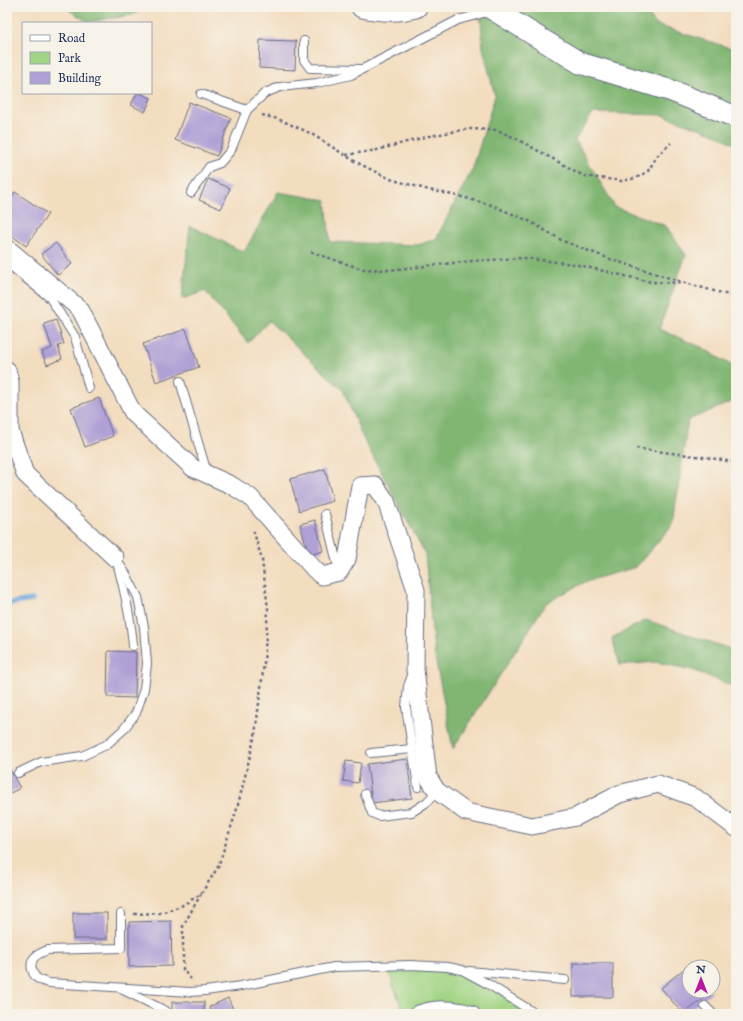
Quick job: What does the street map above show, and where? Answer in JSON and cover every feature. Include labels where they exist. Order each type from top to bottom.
[{"type":"street","points":[[362,7],[378,11],[403,11],[416,7]]},
{"type":"street","points":[[492,8],[580,63],[672,91],[736,117]]},
{"type":"street","points":[[7,248],[80,309],[133,413],[193,468],[231,485],[250,498],[322,576],[339,572],[348,559],[360,486],[375,485],[386,501],[416,590],[415,670],[428,777],[437,791],[466,812],[532,826],[576,817],[619,794],[658,784],[696,798],[736,828]]},
{"type":"street","points":[[7,370],[10,382],[10,431],[25,474],[116,558]]},
{"type":"street","points":[[419,1014],[449,1010],[471,1014]]},
{"type":"lane","points":[[191,193],[209,167],[220,163],[231,150],[246,110],[265,93],[280,87],[335,80],[362,69],[458,20],[492,8]]},
{"type":"lane","points":[[304,41],[304,60],[310,68],[362,69]]},
{"type":"lane","points":[[201,94],[246,110]]},
{"type":"lane","points":[[7,263],[50,298],[75,337],[88,388]]},
{"type":"lane","points":[[180,381],[208,474]]},
{"type":"lane","points":[[325,514],[339,572]]},
{"type":"lane","points":[[116,558],[127,599],[132,627],[133,646]]},
{"type":"lane","points":[[18,772],[41,762],[82,756],[106,745],[123,730],[136,713],[144,689],[147,664],[144,627],[138,597],[116,558]]},
{"type":"lane","points":[[415,670],[408,686],[406,707],[418,788]]},
{"type":"lane","points":[[371,753],[412,749]]},
{"type":"lane","points":[[365,794],[372,813],[379,816],[412,812],[427,802],[437,791]]},
{"type":"lane","points":[[121,914],[121,948],[48,950],[38,954],[32,959],[31,966],[33,974],[38,979],[49,983],[190,992],[205,991],[275,979],[334,966],[411,965],[448,967],[497,975],[565,980]]},
{"type":"lane","points":[[462,970],[488,984],[536,1014]]},
{"type":"lane","points":[[120,988],[166,1011]]},
{"type":"lane","points":[[705,1006],[713,1014]]},
{"type":"path","points":[[246,110],[278,119],[310,133],[356,162],[390,179],[491,205],[529,221],[563,241],[610,259],[685,283],[736,297]]},
{"type":"path","points":[[346,155],[377,150],[429,136],[469,129],[497,130],[584,176],[622,181],[636,178],[648,171],[656,156],[671,143]]},
{"type":"path","points":[[311,252],[362,269],[389,270],[459,262],[523,258],[574,264],[651,282],[685,283]]},
{"type":"path","points":[[636,448],[665,453],[714,457],[736,463]]},
{"type":"path","points":[[182,970],[183,926],[218,867],[237,809],[255,735],[264,664],[268,609],[262,560],[253,528]]},
{"type":"path","points":[[121,914],[161,913],[181,906],[201,894]]},
{"type":"green space","points":[[64,7],[147,7],[132,15],[88,22]]},
{"type":"green space","points":[[480,7],[643,7],[656,25],[730,48],[736,44],[736,145],[718,135],[663,115],[593,113],[575,140],[615,207],[666,226],[686,255],[659,329],[701,347],[736,368],[736,400],[688,420],[673,524],[636,567],[587,581],[546,603],[453,749],[434,651],[425,554],[362,436],[343,390],[269,321],[248,343],[205,291],[182,299],[190,226],[244,252],[278,192],[326,200],[330,242],[418,245],[436,239],[473,168],[495,96],[483,48]]},
{"type":"green space","points":[[646,620],[736,651],[736,690],[730,685],[693,670],[656,662],[620,665],[612,638]]},
{"type":"green space","points":[[429,968],[478,976],[528,1014],[404,1014],[388,970]]},
{"type":"building","points":[[260,40],[296,41],[295,70],[259,68]]},
{"type":"building","points":[[136,94],[142,94],[151,98],[145,112],[131,105]]},
{"type":"building","points":[[189,102],[231,118],[217,156],[175,140]]},
{"type":"building","points":[[208,179],[230,188],[221,209],[199,200]]},
{"type":"building","points":[[15,192],[48,214],[26,246],[7,232],[7,204]]},
{"type":"building","points":[[56,243],[72,264],[58,275],[41,254]]},
{"type":"building","points":[[56,320],[64,344],[58,346],[62,359],[47,365],[42,352],[52,348],[44,324]]},
{"type":"building","points":[[186,329],[199,367],[156,382],[143,344]]},
{"type":"building","points":[[99,398],[113,436],[85,447],[71,408]]},
{"type":"building","points":[[325,469],[333,501],[299,511],[290,479]]},
{"type":"building","points":[[315,520],[323,551],[309,555],[300,524]]},
{"type":"building","points":[[108,651],[136,652],[135,698],[107,697]]},
{"type":"building","points":[[407,759],[412,798],[372,803],[367,764]]},
{"type":"building","points":[[346,761],[361,763],[358,783],[343,781]]},
{"type":"building","points":[[9,768],[20,788],[7,795],[7,769]]},
{"type":"building","points":[[73,913],[107,913],[107,939],[73,939]]},
{"type":"building","points":[[171,921],[172,966],[129,967],[129,922]]},
{"type":"building","points":[[573,963],[613,963],[613,997],[573,997]]},
{"type":"building","points":[[681,971],[681,999],[703,999],[683,1014],[661,988]]},
{"type":"building","points":[[228,998],[235,1013],[212,1014],[209,1007]]},
{"type":"building","points":[[172,1002],[204,1002],[204,1014],[172,1014]]},
{"type":"waterway","points":[[7,604],[32,600]]}]
